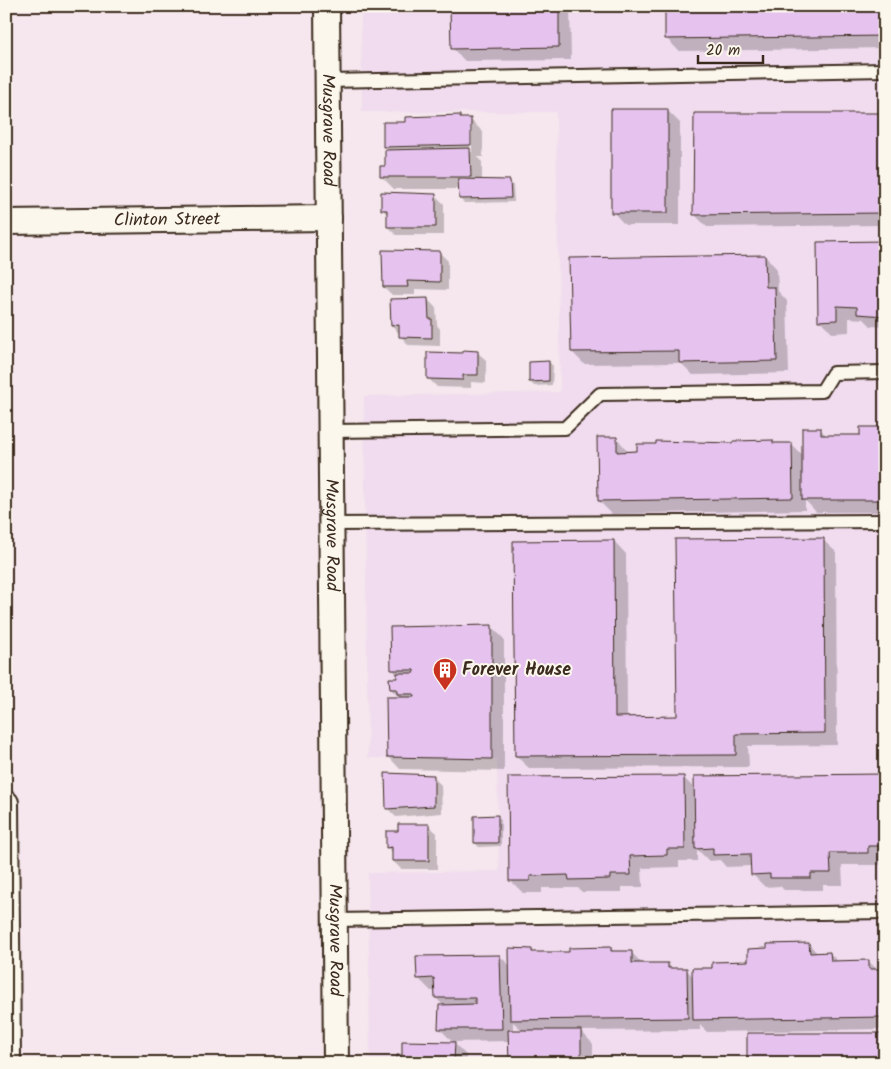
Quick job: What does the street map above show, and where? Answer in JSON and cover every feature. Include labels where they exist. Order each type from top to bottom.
[{"type":"street","name":"Musgrave Road","points":[[327,6],[336,1063]]},
{"type":"street","name":"Clinton Street","points":[[6,222],[329,218]]},
{"type":"street","points":[[6,803],[8,1063]]},
{"type":"lane","points":[[328,81],[885,70]]},
{"type":"lane","points":[[331,431],[565,428],[600,394],[822,391],[833,373],[885,372]]},
{"type":"lane","points":[[332,524],[885,521]]},
{"type":"lane","points":[[335,920],[885,912]]},
{"type":"shaded area","points":[[361,6],[885,6],[885,1063],[370,1063],[368,873],[499,871],[497,759],[368,758],[364,396],[560,392],[556,112],[362,112]]},
{"type":"building","points":[[450,6],[559,6],[559,47],[451,49]]},
{"type":"building","points":[[665,6],[885,6],[885,36],[665,39]]},
{"type":"building","points":[[611,109],[668,109],[668,213],[611,213]]},
{"type":"building","points":[[694,113],[885,113],[885,213],[693,215]]},
{"type":"building","points":[[460,115],[460,118],[471,118],[471,145],[383,147],[383,122],[405,122],[405,117]]},
{"type":"building","points":[[470,148],[471,177],[380,177],[380,166],[385,166],[385,150]]},
{"type":"building","points":[[458,179],[510,180],[511,198],[459,199]]},
{"type":"building","points":[[381,192],[436,194],[436,227],[387,227],[387,210],[381,210]]},
{"type":"building","points":[[885,241],[885,316],[857,314],[857,307],[837,306],[837,320],[818,321],[817,242]]},
{"type":"building","points":[[382,250],[440,251],[440,282],[407,281],[408,287],[383,287]]},
{"type":"building","points":[[765,255],[766,287],[775,287],[777,361],[679,363],[679,351],[571,352],[569,258]]},
{"type":"building","points":[[428,298],[429,319],[432,319],[432,338],[399,337],[399,325],[391,326],[390,299]]},
{"type":"building","points":[[463,350],[478,351],[478,375],[463,375],[463,380],[427,379],[427,352],[463,353]]},
{"type":"building","points":[[549,361],[549,381],[529,382],[529,362]]},
{"type":"building","points":[[860,427],[885,427],[885,500],[802,500],[802,428],[821,428],[821,435],[860,435]]},
{"type":"building","points":[[597,437],[617,437],[617,452],[637,451],[637,444],[656,444],[656,441],[733,443],[733,441],[773,440],[773,443],[792,443],[793,498],[598,501]]},
{"type":"building","points":[[824,538],[825,733],[736,734],[736,755],[515,756],[513,541],[614,540],[615,717],[677,716],[675,539]]},
{"type":"building","name":"Forever House","points":[[492,625],[492,759],[387,757],[386,697],[414,697],[414,694],[397,694],[397,689],[390,689],[389,678],[397,678],[397,673],[414,673],[414,670],[391,670],[390,627]]},
{"type":"building","points":[[385,773],[434,775],[434,806],[386,809]]},
{"type":"building","points":[[885,774],[885,846],[868,846],[868,853],[830,853],[831,873],[811,873],[811,878],[770,878],[770,874],[751,875],[750,854],[713,855],[713,848],[695,849],[694,776]]},
{"type":"building","points":[[684,776],[685,849],[667,849],[667,855],[630,856],[631,875],[610,875],[610,879],[569,880],[568,875],[530,876],[530,881],[509,881],[508,777]]},
{"type":"building","points":[[498,815],[498,843],[474,843],[474,816]]},
{"type":"building","points":[[398,824],[429,824],[429,861],[392,861],[392,847],[386,848],[386,831],[398,831]]},
{"type":"building","points":[[809,943],[810,953],[830,952],[831,961],[869,960],[869,969],[885,969],[885,1017],[693,1020],[692,968],[712,968],[712,962],[748,961],[748,949],[767,948],[767,944]]},
{"type":"building","points":[[611,947],[611,951],[632,951],[632,963],[668,963],[668,968],[687,968],[688,1018],[510,1020],[509,948],[532,949],[532,952],[569,952],[569,948]]},
{"type":"building","points":[[500,955],[502,1029],[438,1029],[439,1005],[475,1004],[475,998],[435,998],[434,978],[417,979],[416,956]]},
{"type":"building","points":[[508,1030],[581,1030],[581,1063],[509,1063]]},
{"type":"building","points":[[747,1033],[885,1033],[885,1063],[747,1063]]},
{"type":"building","points":[[402,1041],[455,1042],[454,1061],[397,1063],[397,1055],[402,1055]]},
{"type":"place","name":"Forever House","points":[[445,691]]}]
